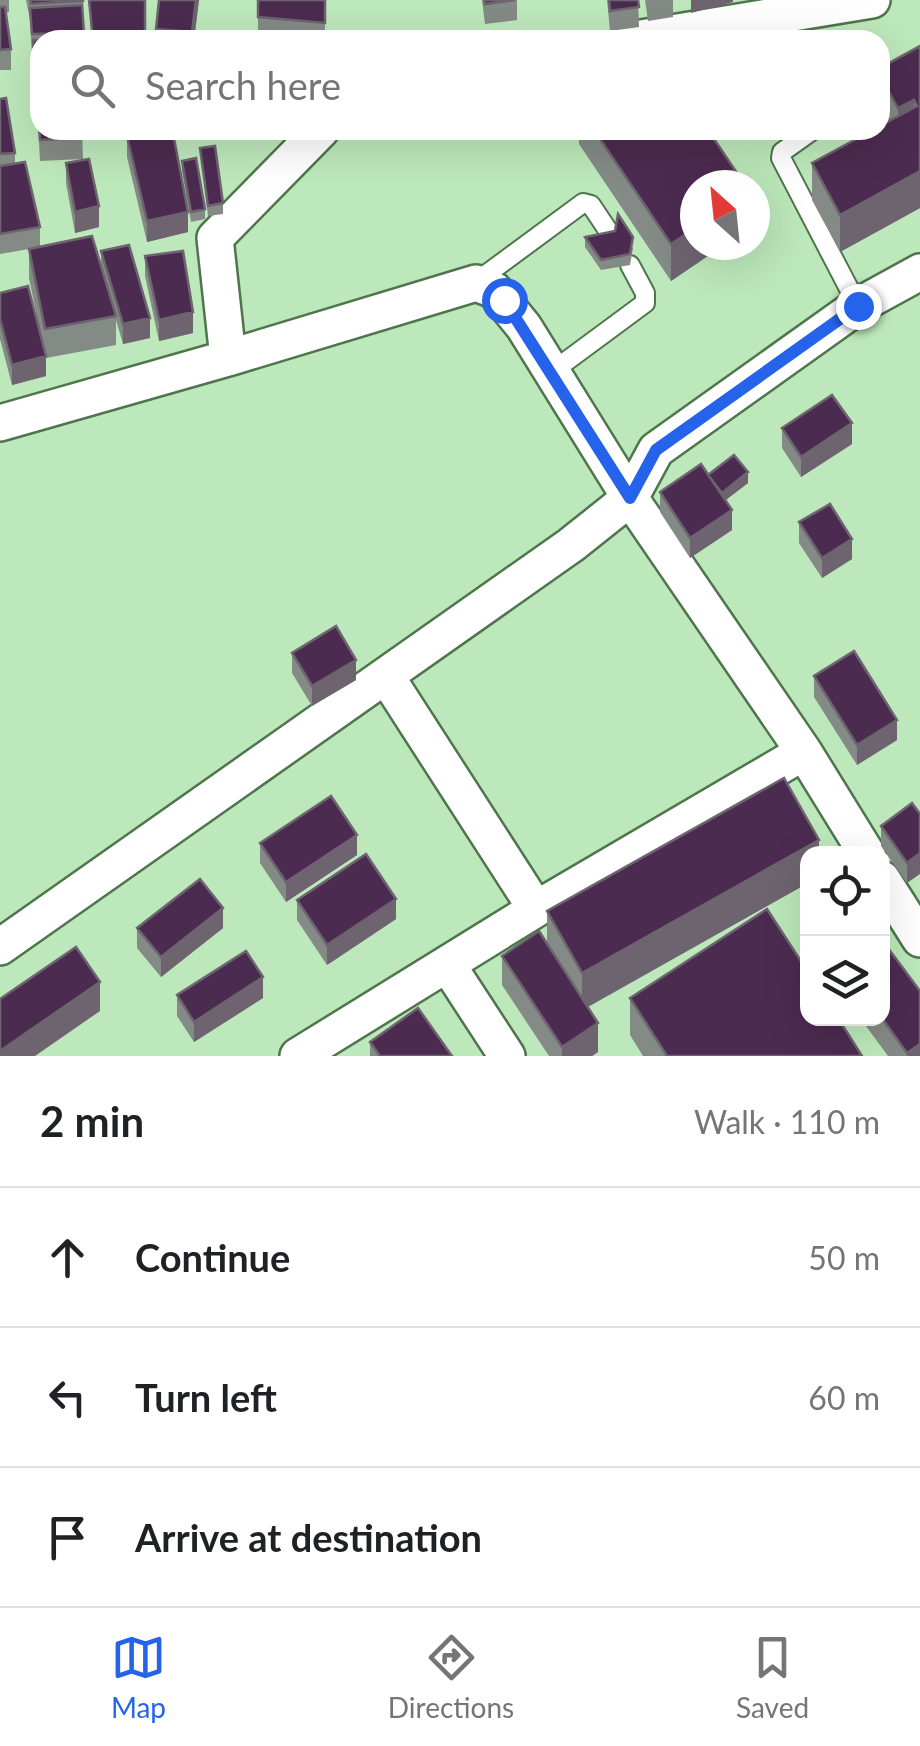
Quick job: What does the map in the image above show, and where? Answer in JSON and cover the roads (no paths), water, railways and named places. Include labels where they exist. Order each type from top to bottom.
[{"type":"street","points":[[690,30],[872,0]]},
{"type":"street","points":[[228,358],[215,238],[311,140]]},
{"type":"street","points":[[0,972],[392,685],[630,498],[656,450],[858,306],[920,272]]},
{"type":"street","points":[[1,419],[228,358],[476,283],[504,300],[553,370],[630,498],[804,752],[862,846]]},
{"type":"street","points":[[392,685],[536,909]]},
{"type":"street","points":[[0,948],[392,685]]},
{"type":"street","points":[[298,1056],[536,909],[804,752]]},
{"type":"street","points":[[890,891],[920,939]]},
{"type":"street","points":[[447,964],[506,1056]]},
{"type":"lane","points":[[799,140],[780,158],[858,306]]},
{"type":"lane","points":[[476,283],[583,202],[591,205],[615,242]]},
{"type":"lane","points":[[553,370],[645,303],[645,293],[630,265]]}]
